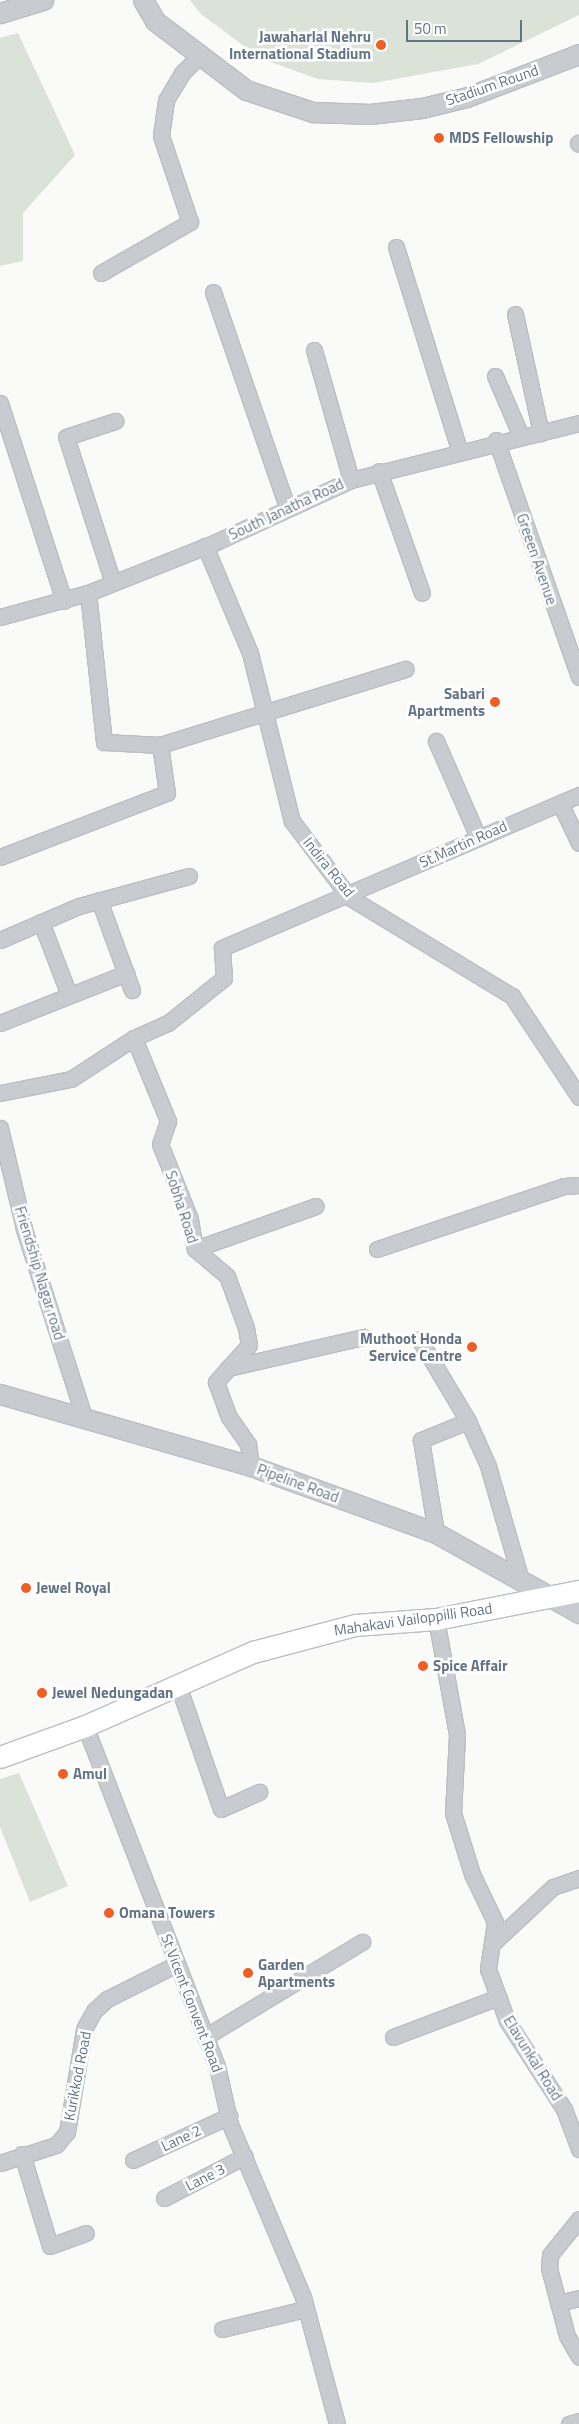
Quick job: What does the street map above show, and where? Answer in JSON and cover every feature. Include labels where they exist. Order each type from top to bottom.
[{"type":"main road","name":"Mahakavi Vailoppilli Road","points":[[1,1755],[85,1726],[252,1652],[324,1632],[396,1620],[436,1619],[548,1599],[579,1591]]},
{"type":"street","points":[[0,13],[43,0]]},
{"type":"street","name":"Stadium Round","points":[[143,0],[155,21],[246,90],[313,112],[370,114],[467,97],[579,54]]},
{"type":"street","points":[[101,273],[190,222],[161,136],[166,100],[182,73],[200,55]]},
{"type":"street","points":[[396,247],[460,452]]},
{"type":"street","points":[[213,292],[287,507]]},
{"type":"street","points":[[516,314],[541,432]]},
{"type":"street","points":[[314,350],[351,480]]},
{"type":"street","points":[[495,376],[521,436]]},
{"type":"street","points":[[0,403],[64,601]]},
{"type":"street","points":[[113,583],[66,437],[115,421]]},
{"type":"street","name":"South Janatha Road","points":[[0,617],[88,593],[205,546],[287,507],[351,480],[380,471],[460,452],[496,440],[579,423]]},
{"type":"street","name":"Greeen Avenue","points":[[496,440],[579,677]]},
{"type":"street","points":[[380,471],[422,593]]},
{"type":"street","name":"Indira Road","points":[[205,546],[250,654],[292,821],[349,897],[512,996],[579,1097]]},
{"type":"street","points":[[88,593],[104,742],[160,745],[405,669]]},
{"type":"street","points":[[436,741],[477,835]]},
{"type":"street","points":[[0,857],[167,792],[160,745]]},
{"type":"street","name":"St.Martin Road","points":[[134,1038],[168,1023],[224,978],[222,948],[349,897],[477,835],[579,795]]},
{"type":"street","points":[[560,803],[579,843]]},
{"type":"street","points":[[0,940],[99,900],[189,876]]},
{"type":"street","points":[[99,900],[132,990]]},
{"type":"street","points":[[41,922],[69,996]]},
{"type":"street","points":[[0,1022],[126,973]]},
{"type":"street","points":[[0,1093],[70,1079],[134,1038]]},
{"type":"street","name":"Sobha Road","points":[[134,1038],[168,1121],[160,1144],[190,1219],[195,1248],[227,1276],[246,1328],[249,1345],[216,1382],[229,1417],[248,1444],[251,1466]]},
{"type":"street","name":"Friendship Nagar road","points":[[0,1130],[24,1229],[84,1417]]},
{"type":"street","points":[[377,1249],[564,1186],[579,1185]]},
{"type":"street","points":[[195,1248],[316,1206]]},
{"type":"street","points":[[228,1368],[363,1338]]},
{"type":"street","points":[[419,1339],[468,1421],[488,1466],[521,1580]]},
{"type":"street","name":"Pipeline Road","points":[[0,1394],[251,1466],[436,1533],[521,1580],[548,1599],[579,1612]]},
{"type":"street","points":[[436,1533],[421,1440],[468,1421]]},
{"type":"street","name":"Elavunkal Road","points":[[436,1619],[457,1735],[453,1813],[472,1874],[492,1915],[494,1941],[488,1962],[507,2021],[564,2109],[579,2149]]},
{"type":"street","points":[[178,1685],[221,1809],[259,1792]]},
{"type":"street","name":"St Vicent Convent Road","points":[[85,1726],[205,2037],[229,2116],[283,2244],[305,2309],[337,2424]]},
{"type":"street","points":[[494,1941],[553,1887],[579,1878]]},
{"type":"street","points":[[205,2037],[362,1942]]},
{"type":"street","name":"Kurikkod Road","points":[[0,2163],[22,2154],[56,2145],[67,2132],[84,2029],[94,2010],[107,1999],[177,1964]]},
{"type":"street","points":[[393,2036],[499,1998]]},
{"type":"street","name":"Lane 2","points":[[133,2160],[229,2116]]},
{"type":"street","points":[[22,2154],[50,2246],[86,2233]]},
{"type":"street","name":"Lane 3","points":[[164,2198],[245,2156]]},
{"type":"street","points":[[579,2219],[550,2255],[551,2287],[558,2303],[566,2336],[579,2357]]},
{"type":"street","points":[[558,2303],[579,2298]]},
{"type":"street","points":[[222,2329],[305,2309]]},
{"type":"street","points":[[569,2424],[579,2422]]},
{"type":"shaded area","name":"Jawaharlal Nehru International Stadium","points":[[190,0],[579,0],[579,15],[478,64],[373,83],[318,79],[260,58],[201,14]]},
{"type":"shaded area","points":[[18,33],[75,155],[23,213],[23,261],[0,266],[0,38]]},
{"type":"shaded area","points":[[19,1773],[68,1886],[30,1902],[0,1827],[0,1779]]},
{"type":"place","name":"Jawaharlal Nehru International Stadium","points":[[381,45]]},
{"type":"place","name":"MDS Fellowship","points":[[439,138]]},
{"type":"place","name":"Sabari Apartments","points":[[495,702]]},
{"type":"place","name":"Muthoot Honda Service Centre","points":[[472,1347]]},
{"type":"place","name":"Jewel Royal","points":[[26,1588]]},
{"type":"place","name":"Spice Affair","points":[[423,1666]]},
{"type":"place","name":"Jewel Nedungadan","points":[[42,1693]]},
{"type":"place","name":"Amul","points":[[63,1774]]},
{"type":"place","name":"Omana Towers","points":[[109,1913]]},
{"type":"place","name":"Garden Apartments","points":[[248,1973]]}]
